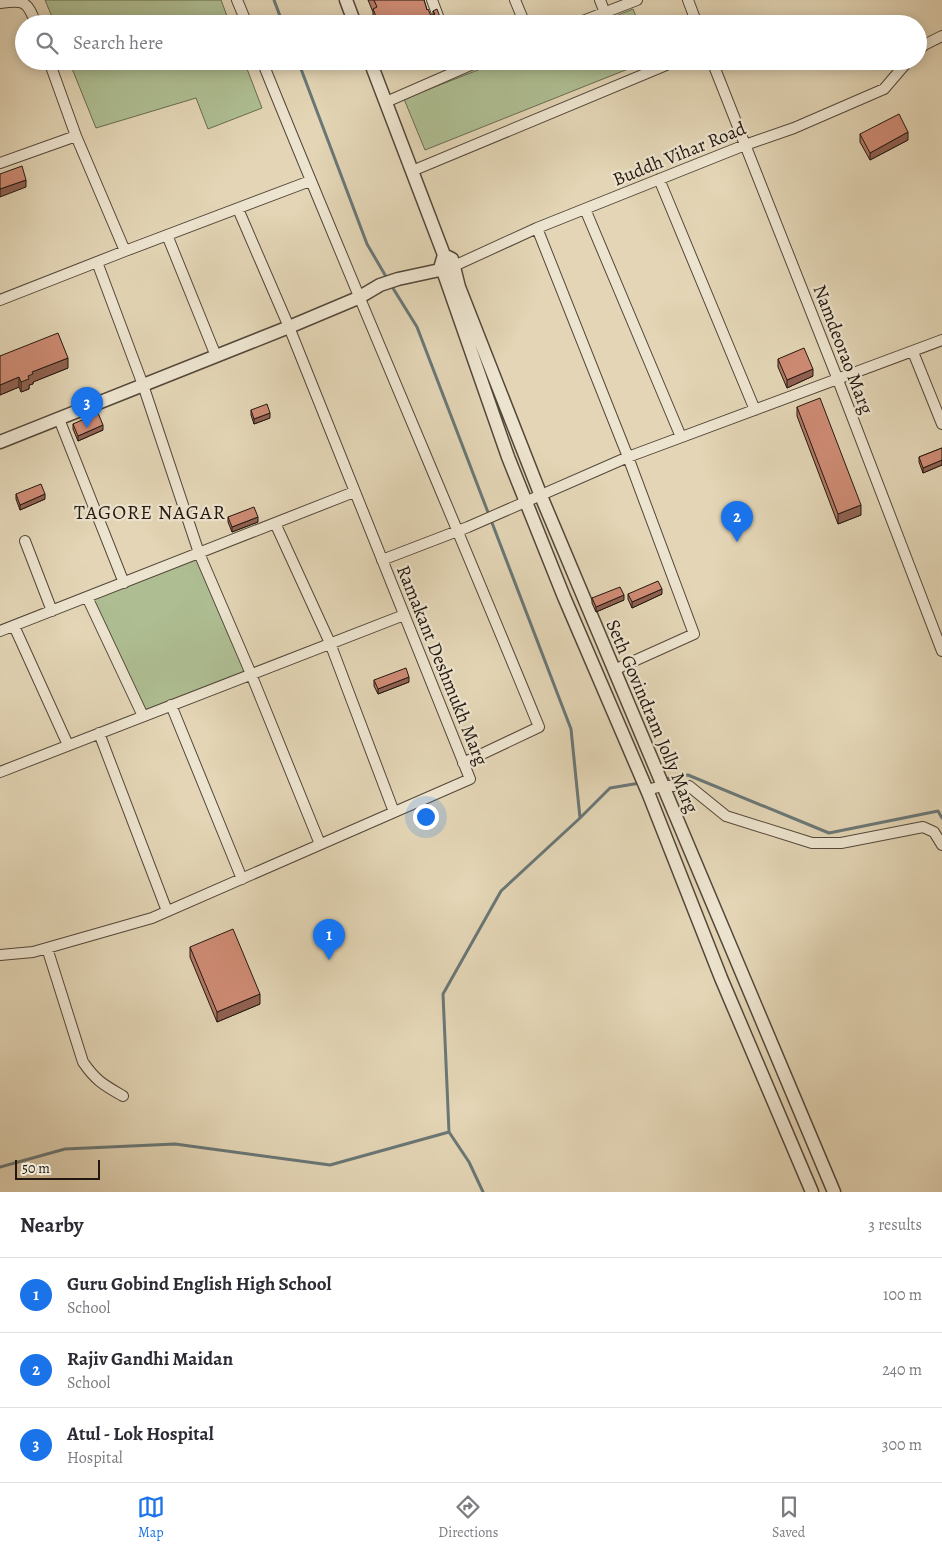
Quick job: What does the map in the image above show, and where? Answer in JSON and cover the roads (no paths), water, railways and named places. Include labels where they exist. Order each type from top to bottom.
[{"type":"street","points":[[0,3],[17,0],[25,3],[33,15]]},
{"type":"street","points":[[237,0],[243,15]]},
{"type":"street","points":[[346,0],[352,15]]},
{"type":"street","points":[[432,0],[438,15]]},
{"type":"street","points":[[515,0],[521,15]]},
{"type":"street","points":[[600,0],[605,13]]},
{"type":"street","points":[[600,15],[637,0]]},
{"type":"street","points":[[688,0],[694,15]]},
{"type":"street","points":[[927,44],[942,36]]},
{"type":"street","points":[[53,70],[76,136],[125,251]]},
{"type":"street","points":[[266,70],[358,298],[463,528],[539,727],[464,763]]},
{"type":"street","points":[[374,70],[412,170],[654,70]]},
{"type":"street","points":[[386,102],[449,70]]},
{"type":"street","name":"Namdeorao Marg","points":[[716,70],[838,380],[942,651]]},
{"type":"street","name":"Buddh Vihar Road","points":[[448,268],[537,228],[745,145],[794,128],[884,89],[900,70]]},
{"type":"street","points":[[0,163],[76,136]]},
{"type":"street","name":"Seth Govindram Jolly Marg","points":[[412,170],[444,255],[452,259],[448,268],[459,287],[540,496],[834,1192]]},
{"type":"street","points":[[659,179],[755,410]]},
{"type":"street","points":[[0,300],[310,181]]},
{"type":"street","name":"Ramakant Deshmukh Marg","points":[[0,955],[33,952],[152,918],[470,779],[289,327],[238,209]]},
{"type":"street","points":[[586,209],[681,438]]},
{"type":"street","points":[[537,228],[628,457],[694,634],[614,670]]},
{"type":"street","points":[[167,235],[216,356]]},
{"type":"street","points":[[98,262],[143,385],[199,553],[251,674],[320,844]]},
{"type":"street","points":[[0,442],[289,327],[358,298],[380,285],[448,268],[508,457],[564,597],[647,789],[721,978],[812,1192]]},
{"type":"street","points":[[382,560],[526,502],[628,457],[942,340]]},
{"type":"street","points":[[912,352],[942,424]]},
{"type":"street","points":[[59,419],[124,583]]},
{"type":"street","points":[[0,631],[354,492]]},
{"type":"street","points":[[275,523],[330,644],[394,812]]},
{"type":"street","points":[[25,541],[52,611]]},
{"type":"street","points":[[87,597],[143,716]]},
{"type":"street","points":[[0,772],[404,615]]},
{"type":"street","points":[[14,626],[68,745]]},
{"type":"street","points":[[172,705],[242,878]]},
{"type":"street","points":[[99,733],[167,911]]},
{"type":"street","points":[[636,764],[651,758]]},
{"type":"street","points":[[647,789],[661,784],[689,786],[726,816],[812,843],[841,843],[923,827],[934,832],[942,845]]},
{"type":"street","points":[[46,948],[83,1062],[92,1076],[99,1082],[123,1096]]},
{"type":"waterway","points":[[274,0],[280,15]]},
{"type":"waterway","points":[[301,70],[367,244],[388,280]]},
{"type":"waterway","points":[[391,285],[417,327],[571,729],[580,818]]},
{"type":"waterway","points":[[664,779],[688,775],[829,833],[938,811],[942,818]]},
{"type":"waterway","points":[[449,1132],[443,994],[501,891],[610,788],[640,783]]},
{"type":"waterway","points":[[0,1167],[65,1149],[175,1144],[330,1165],[449,1132],[469,1162],[483,1192]]},
{"type":"place","name":"Atul - Lok Hospital","points":[[87,428]]},
{"type":"place","name":"Rajiv Gandhi Maidan","points":[[737,542]]},
{"type":"place","name":"Guru Gobind English High School","points":[[329,960]]},
{"type":"district","name":"TAGORE NAGAR","points":[[150,512]]}]
